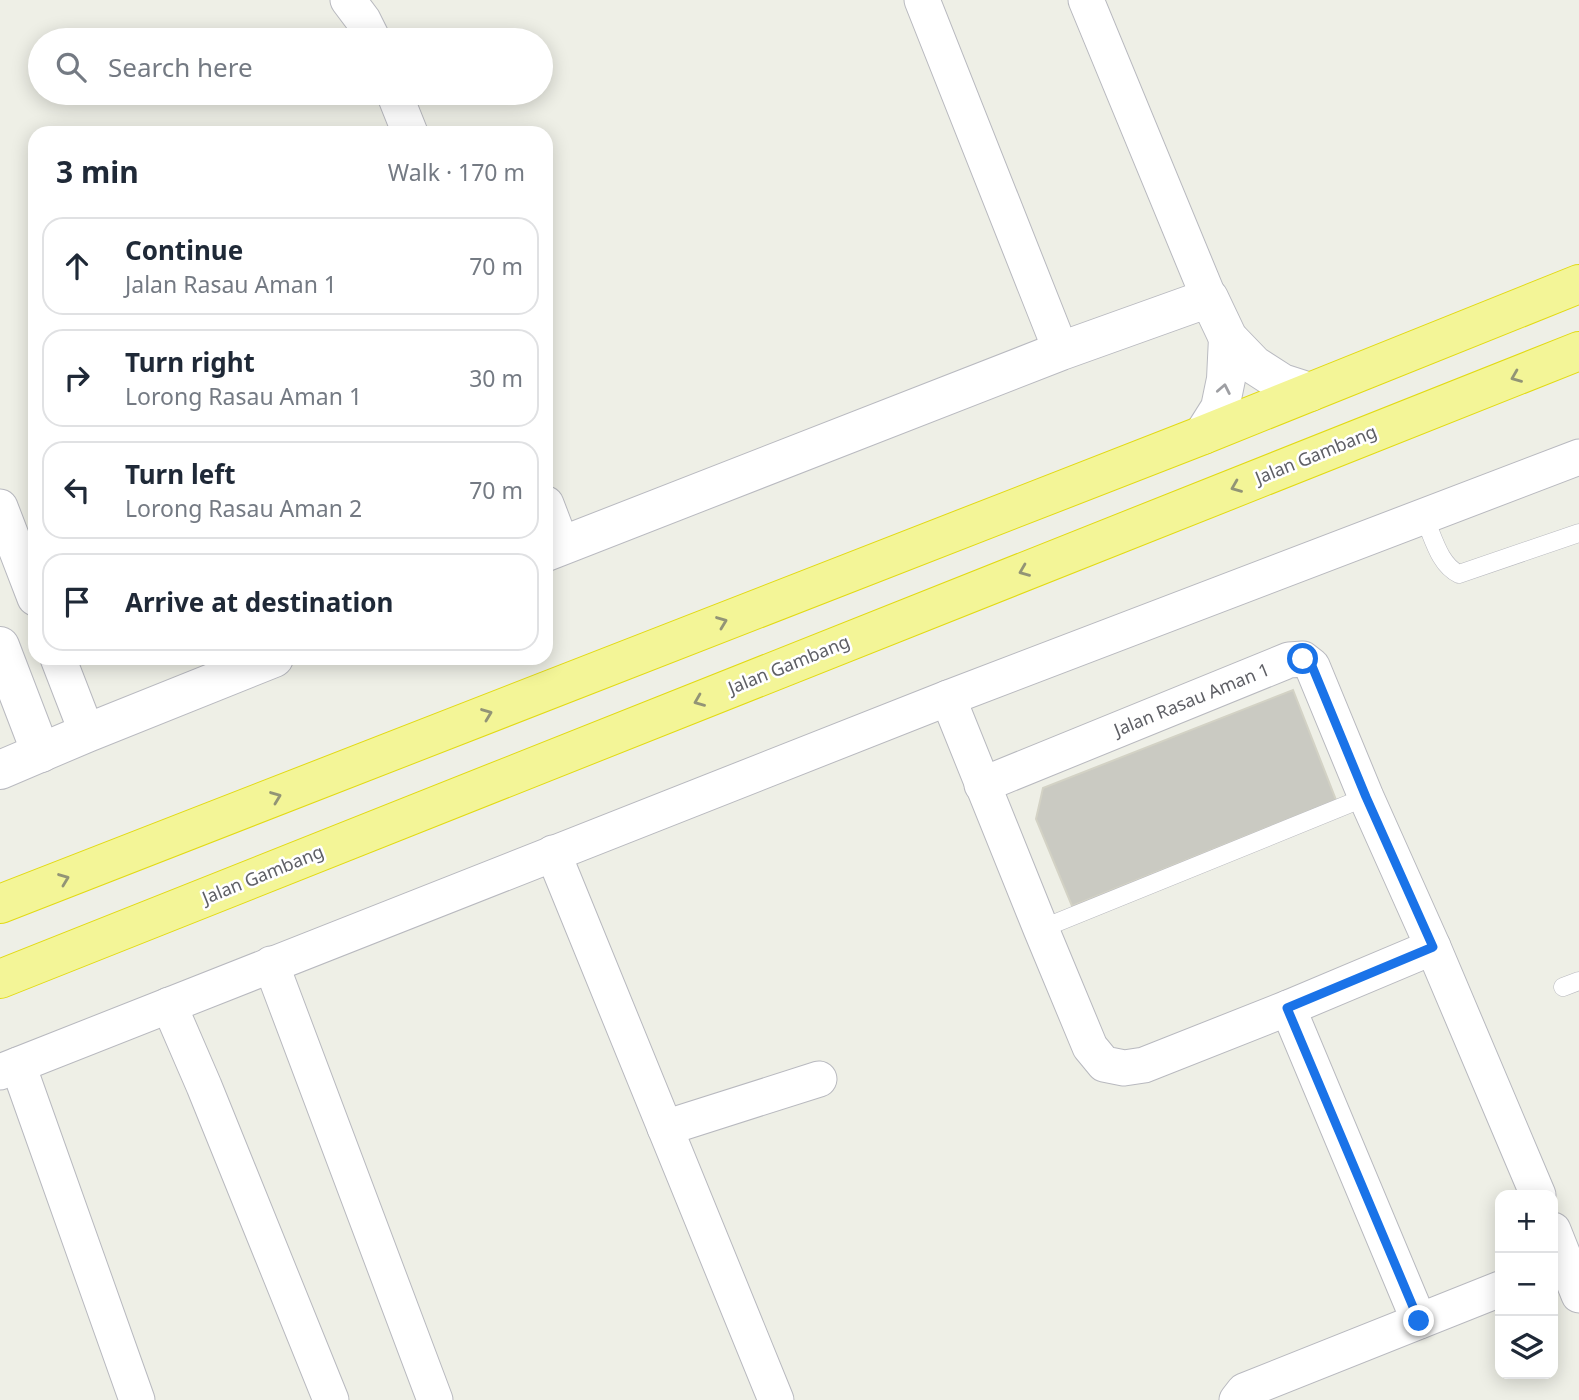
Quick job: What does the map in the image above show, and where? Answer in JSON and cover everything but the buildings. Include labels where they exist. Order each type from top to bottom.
[{"type":"highway","points":[[0,904],[1203,435],[1579,284]]},
{"type":"highway","name":"Jalan Gambang","points":[[0,979],[1579,351]]},
{"type":"street","points":[[348,0],[367,28]]},
{"type":"street","points":[[922,0],[1061,351]]},
{"type":"street","points":[[1086,0],[1228,338],[1254,365],[1282,383],[1310,392]]},
{"type":"street","points":[[399,105],[407,126]]},
{"type":"street","points":[[554,549],[1061,351],[1209,298]]},
{"type":"street","points":[[1203,435],[1220,408],[1226,379],[1228,338]]},
{"type":"street","points":[[137,1400],[9,1069],[948,698],[1579,457]]},
{"type":"street","points":[[0,507],[28,580]]},
{"type":"street","points":[[0,646],[41,753]]},
{"type":"street","name":"Jalan Rasau Aman 1","points":[[982,785],[1289,660],[1303,659],[1312,666],[1536,1190]]},
{"type":"street","points":[[61,665],[87,733]]},
{"type":"street","points":[[0,771],[257,665]]},
{"type":"street","points":[[948,698],[1090,1046],[1104,1064],[1124,1068],[1144,1065],[1433,947]]},
{"type":"street","points":[[553,853],[776,1400]]},
{"type":"street","points":[[271,964],[435,1400]]},
{"type":"street","points":[[169,1005],[331,1400]]},
{"type":"street","points":[[1287,1008],[1419,1321]]},
{"type":"street","points":[[665,1128],[819,1079]]},
{"type":"street","points":[[1560,1266],[1579,1295]]},
{"type":"street","points":[[1237,1400],[1244,1391],[1495,1291]]},
{"type":"lane","points":[[1424,517],[1443,561],[1450,570],[1459,575],[1579,533]]},
{"type":"lane","points":[[1041,929],[1366,797]]},
{"type":"route","points":[[1303,659],[1312,666],[1366,797],[1433,947],[1287,1008],[1419,1321]]}]
